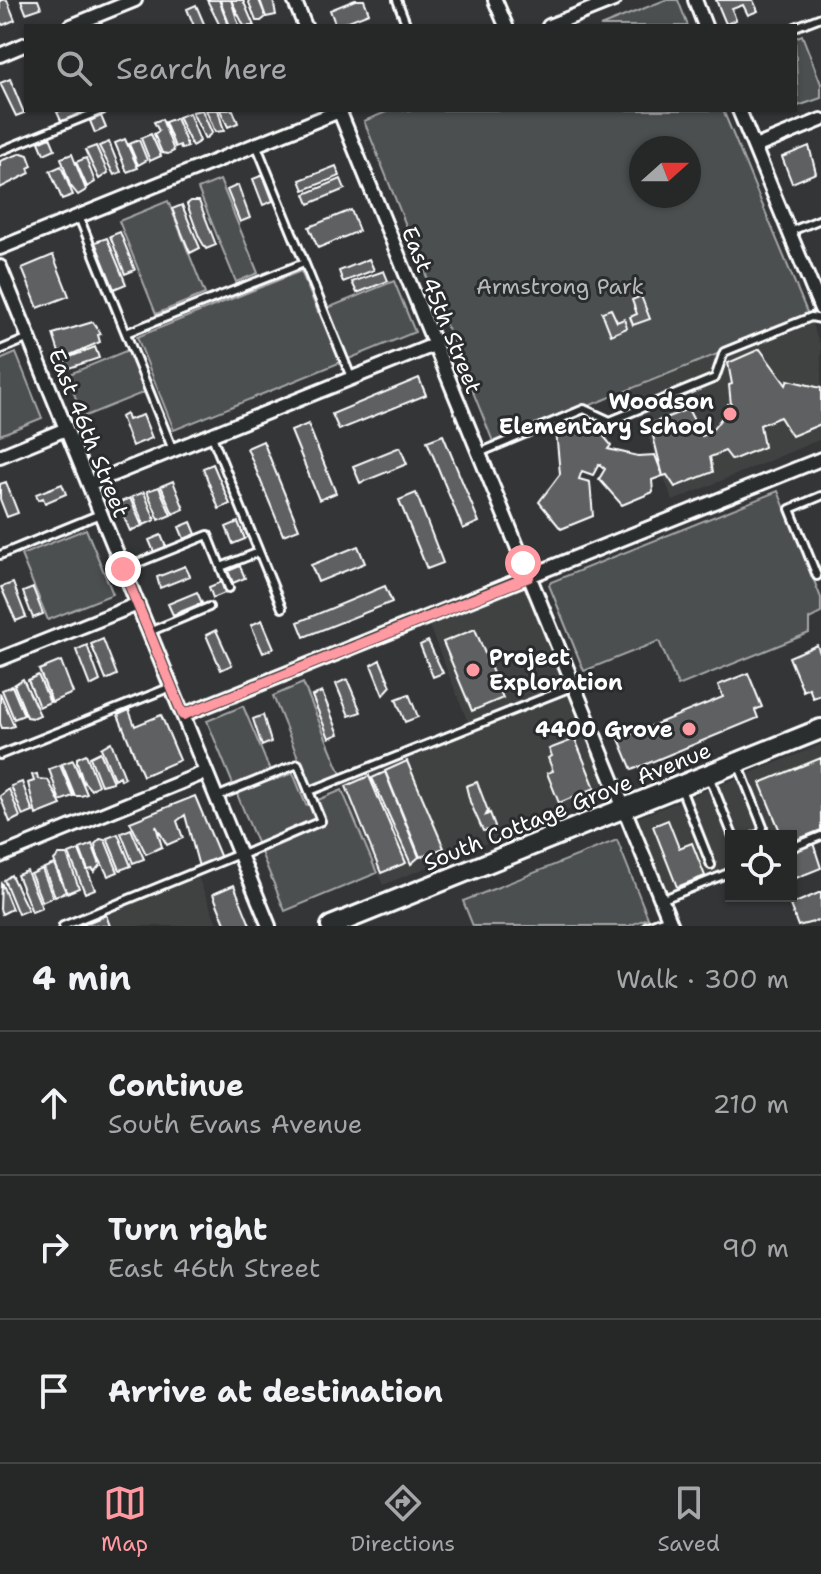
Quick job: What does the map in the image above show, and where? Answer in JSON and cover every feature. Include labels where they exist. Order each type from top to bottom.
[{"type":"main road","name":"South Cottage Grove Avenue","points":[[331,926],[368,919],[624,809],[821,729]]},
{"type":"street","points":[[76,24],[135,0]]},
{"type":"street","points":[[294,0],[304,24]]},
{"type":"street","points":[[495,0],[505,24]]},
{"type":"street","points":[[554,24],[614,0]]},
{"type":"street","points":[[695,0],[704,24]]},
{"type":"street","points":[[0,55],[24,45]]},
{"type":"street","points":[[0,248],[335,112]]},
{"type":"street","name":"East 45th Street","points":[[341,112],[670,922]]},
{"type":"street","points":[[740,112],[821,309]]},
{"type":"street","points":[[755,147],[821,120]]},
{"type":"street","name":"East 46th Street","points":[[0,267],[269,926]]},
{"type":"street","points":[[89,484],[434,345]]},
{"type":"street","points":[[0,456],[66,429]]},
{"type":"street","points":[[183,715],[821,459]]},
{"type":"street","points":[[0,659],[138,604]]},
{"type":"street","points":[[0,856],[206,772]]},
{"type":"lane","points":[[397,0],[406,24]]},
{"type":"lane","points":[[797,26],[821,17]]},
{"type":"lane","points":[[0,151],[97,112]]},
{"type":"lane","points":[[256,144],[351,377]]},
{"type":"lane","points":[[79,217],[173,450]]},
{"type":"lane","points":[[789,232],[821,219]]},
{"type":"lane","points":[[126,333],[304,263]]},
{"type":"lane","points":[[479,453],[584,409],[610,421],[715,378],[724,352],[811,317],[821,319]]},
{"type":"lane","points":[[0,350],[29,338]]},
{"type":"lane","points":[[211,434],[282,608]]},
{"type":"lane","points":[[817,576],[790,509],[821,496]]},
{"type":"lane","points":[[0,555],[101,514]]},
{"type":"lane","points":[[123,569],[208,535],[229,588]]},
{"type":"lane","points":[[221,567],[259,552]]},
{"type":"lane","points":[[149,632],[209,607]]},
{"type":"lane","points":[[310,791],[574,686]]},
{"type":"lane","points":[[0,755],[171,687]]},
{"type":"lane","points":[[738,763],[762,830]]},
{"type":"lane","points":[[63,926],[321,821],[298,764],[216,797]]},
{"type":"lane","points":[[709,775],[731,830]]},
{"type":"lane","points":[[680,786],[711,865]]},
{"type":"lane","points":[[797,846],[821,836]]},
{"type":"lane","points":[[661,900],[725,874]]},
{"type":"lane","points":[[647,926],[670,922]]},
{"type":"shaded area","name":"Woodson Elementary School","points":[[809,317],[821,347],[821,439],[673,501],[629,388]]},
{"type":"shaded area","points":[[526,587],[610,793],[383,885],[340,779],[470,727],[429,626]]},
{"type":"shaded area","points":[[821,745],[821,836],[797,846],[797,830],[725,830],[725,874],[669,897],[637,818]]},
{"type":"shaded area","points":[[196,872],[218,926],[63,926]]},
{"type":"green space","points":[[665,0],[678,0],[687,24],[605,24]]},
{"type":"green space","points":[[802,35],[821,84],[821,98],[798,106],[797,83],[797,37]]},
{"type":"green space","name":"Armstrong Park","points":[[386,112],[724,112],[809,317],[494,444],[364,121]]},
{"type":"green space","points":[[220,180],[258,273],[236,282],[198,189]]},
{"type":"green space","points":[[168,201],[205,294],[156,314],[119,221]]},
{"type":"green space","points":[[301,271],[318,312],[394,281],[415,332],[174,430],[137,337]]},
{"type":"green space","points":[[128,350],[145,392],[83,417],[67,375]]},
{"type":"green space","points":[[16,353],[42,418],[0,435],[0,360]]},
{"type":"green space","points":[[778,491],[821,598],[821,613],[809,619],[809,633],[678,686],[659,641],[584,671],[549,585],[551,582]]},
{"type":"green space","points":[[86,529],[113,594],[48,620],[21,555]]},
{"type":"green space","points":[[303,683],[341,774],[310,787],[273,696]]},
{"type":"green space","points":[[243,706],[274,780],[293,773],[306,805],[342,790],[377,873],[285,911],[207,721]]},
{"type":"green space","points":[[617,840],[648,918],[629,926],[473,926],[463,901]]},
{"type":"building","points":[[0,0],[7,0],[15,20],[3,25],[0,22]]},
{"type":"building","points":[[21,0],[38,0],[41,8],[26,13]]},
{"type":"building","points":[[207,0],[219,0],[228,24],[219,24]]},
{"type":"building","points":[[220,0],[231,0],[238,24],[229,24]]},
{"type":"building","points":[[231,0],[243,0],[253,24],[243,24]]},
{"type":"building","points":[[248,0],[259,0],[266,17],[256,21]]},
{"type":"building","points":[[260,0],[273,0],[276,15],[266,17]]},
{"type":"building","points":[[355,0],[364,0],[369,13],[335,24],[330,10]]},
{"type":"building","points":[[716,0],[753,0],[758,11],[748,15],[743,5],[732,9],[736,20],[726,24]]},
{"type":"building","points":[[196,5],[204,24],[193,24],[187,9]]},
{"type":"building","points":[[10,79],[24,113],[16,116],[0,83]]},
{"type":"building","points":[[57,112],[85,112],[85,113],[62,123]]},
{"type":"building","points":[[192,112],[203,112],[212,133],[205,139]]},
{"type":"building","points":[[207,112],[219,112],[224,131],[215,132]]},
{"type":"building","points":[[221,112],[234,112],[238,123],[228,127]]},
{"type":"building","points":[[189,113],[200,141],[192,146],[178,117]]},
{"type":"building","points":[[101,116],[106,128],[95,133],[90,121]]},
{"type":"building","points":[[176,118],[188,147],[181,149],[180,145],[175,147],[165,122]]},
{"type":"building","points":[[162,119],[174,151],[168,154],[162,153],[154,134],[159,131],[154,122]]},
{"type":"building","points":[[151,134],[161,156],[150,161],[141,138]]},
{"type":"building","points":[[50,137],[55,149],[44,154],[39,142]]},
{"type":"building","points":[[125,139],[138,168],[127,172],[115,143]]},
{"type":"building","points":[[139,140],[147,160],[138,165],[129,144]]},
{"type":"building","points":[[109,142],[121,172],[114,175],[99,146]]},
{"type":"building","points":[[96,146],[108,173],[99,179],[85,150]]},
{"type":"building","points":[[809,146],[816,173],[792,183],[782,157]]},
{"type":"building","points":[[22,153],[28,155],[32,166],[28,168],[30,173],[0,188],[0,161]]},
{"type":"building","points":[[72,154],[86,190],[78,195],[70,185],[61,158]]},
{"type":"building","points":[[86,158],[95,182],[87,187],[76,162]]},
{"type":"building","points":[[61,166],[73,195],[62,199],[50,171]]},
{"type":"building","points":[[336,166],[340,176],[304,190],[300,180]]},
{"type":"building","points":[[263,175],[273,201],[263,205],[253,179]]},
{"type":"building","points":[[341,179],[345,189],[309,204],[305,194]]},
{"type":"building","points":[[238,185],[250,218],[240,222],[227,190]]},
{"type":"building","points":[[199,201],[216,245],[206,249],[199,237],[187,204]]},
{"type":"building","points":[[182,205],[200,248],[190,253],[172,209]]},
{"type":"building","points":[[351,210],[359,231],[318,248],[309,227]]},
{"type":"building","points":[[120,232],[135,270],[125,274],[110,236]]},
{"type":"building","points":[[107,238],[126,284],[114,289],[95,242]]},
{"type":"building","points":[[53,255],[69,296],[38,308],[22,268]]},
{"type":"building","points":[[369,259],[374,270],[343,282],[339,271]]},
{"type":"building","points":[[384,271],[388,281],[357,293],[352,282]]},
{"type":"building","points":[[641,296],[650,319],[633,325],[630,317],[637,314],[632,300]]},
{"type":"building","points":[[611,309],[617,322],[624,319],[627,328],[611,335],[602,312]]},
{"type":"building","points":[[93,322],[101,334],[98,335],[100,342],[61,359],[53,334]]},
{"type":"building","points":[[95,347],[99,358],[66,369],[65,359]]},
{"type":"building","points":[[760,349],[786,385],[788,380],[821,388],[821,424],[792,436],[780,417],[760,425],[764,447],[732,460],[725,451],[710,457],[713,472],[675,487],[667,475],[663,476],[650,424],[688,409],[702,436],[710,433],[728,404],[731,405],[729,385],[732,384],[728,363]]},
{"type":"building","points":[[419,378],[426,395],[339,430],[332,414]]},
{"type":"building","points":[[126,414],[128,420],[143,415],[152,438],[132,446],[121,417]]},
{"type":"building","points":[[589,418],[611,445],[608,449],[638,456],[655,455],[663,476],[652,480],[653,492],[622,505],[599,479],[605,469],[599,464],[593,475],[582,471],[579,479],[590,482],[593,516],[561,529],[539,502],[560,474],[556,431]]},
{"type":"building","points":[[308,424],[336,493],[319,500],[291,431]]},
{"type":"building","points":[[443,435],[479,522],[463,529],[427,441]]},
{"type":"building","points":[[263,441],[299,529],[283,535],[247,448]]},
{"type":"building","points":[[400,447],[407,464],[360,483],[353,466]]},
{"type":"building","points":[[213,464],[230,504],[219,509],[203,468]]},
{"type":"building","points":[[173,481],[184,509],[173,514],[161,486]]},
{"type":"building","points":[[6,482],[18,513],[7,517],[0,499],[0,484]]},
{"type":"building","points":[[62,484],[66,494],[45,503],[43,498],[38,500],[36,494]]},
{"type":"building","points":[[159,487],[171,515],[159,520],[147,491]]},
{"type":"building","points":[[144,492],[155,520],[144,525],[132,497]]},
{"type":"building","points":[[416,493],[443,563],[427,569],[399,500]]},
{"type":"building","points":[[130,498],[142,526],[130,531],[118,503]]},
{"type":"building","points":[[191,522],[196,534],[184,539],[179,527]]},
{"type":"building","points":[[238,522],[245,539],[233,544],[226,527]]},
{"type":"building","points":[[161,535],[166,547],[154,552],[149,540]]},
{"type":"building","points":[[358,546],[365,563],[318,582],[311,565]]},
{"type":"building","points":[[185,566],[190,576],[160,588],[157,577]]},
{"type":"building","points":[[240,566],[245,578],[233,583],[228,571]]},
{"type":"building","points":[[221,582],[225,593],[213,598],[209,587]]},
{"type":"building","points":[[13,583],[26,617],[16,621],[1,587]]},
{"type":"building","points":[[385,586],[392,602],[304,637],[298,622]]},
{"type":"building","points":[[33,588],[43,614],[33,618],[23,592]]},
{"type":"building","points":[[197,592],[202,603],[173,615],[168,604]]},
{"type":"building","points":[[262,620],[274,648],[263,653],[251,625]]},
{"type":"building","name":"Project Exploration","points":[[475,629],[503,698],[472,711],[443,642]]},
{"type":"building","points":[[216,630],[232,665],[221,670],[206,635]]},
{"type":"building","points":[[103,639],[117,675],[106,680],[91,644]]},
{"type":"building","points":[[428,641],[443,673],[433,677],[420,645]]},
{"type":"building","points":[[87,645],[100,681],[90,686],[76,650]]},
{"type":"building","points":[[817,645],[821,656],[821,695],[813,698],[809,688],[803,691],[789,657]]},
{"type":"building","points":[[380,660],[391,686],[383,695],[371,665]]},
{"type":"building","points":[[61,661],[73,693],[52,702],[39,670]]},
{"type":"building","name":"4400 Grove","points":[[748,673],[762,707],[755,710],[758,718],[632,770],[619,739],[723,697],[718,685]]},
{"type":"building","points":[[38,675],[50,702],[39,707],[28,680]]},
{"type":"building","points":[[23,679],[40,715],[33,718],[27,717],[14,685]]},
{"type":"building","points":[[347,679],[361,712],[349,716],[336,684]]},
{"type":"building","points":[[12,686],[24,715],[14,719],[2,690]]},
{"type":"building","points":[[322,692],[339,734],[329,738],[312,696]]},
{"type":"building","points":[[0,693],[14,726],[8,728],[2,728],[0,723]]},
{"type":"building","points":[[409,694],[418,717],[405,722],[396,699]]},
{"type":"building","points":[[129,710],[135,726],[161,715],[180,760],[143,776],[118,715]]},
{"type":"building","points":[[263,715],[271,742],[262,746],[253,719]]},
{"type":"building","points":[[575,739],[595,788],[559,803],[547,773],[553,771],[548,758],[552,756],[549,749]]},
{"type":"building","points":[[111,742],[125,778],[121,780],[120,776],[114,779],[101,748]]},
{"type":"building","points":[[100,752],[113,782],[101,785],[90,757]]},
{"type":"building","points":[[86,754],[98,785],[91,790],[83,781],[77,762],[77,758]]},
{"type":"building","points":[[821,758],[821,830],[797,840],[797,830],[780,830],[760,783]]},
{"type":"building","points":[[73,760],[87,794],[81,796],[75,796],[62,764]]},
{"type":"building","points":[[407,761],[444,848],[420,857],[385,771]]},
{"type":"building","points":[[60,765],[73,796],[60,801],[49,769]]},
{"type":"building","points":[[385,772],[419,857],[411,864],[372,778]]},
{"type":"building","points":[[37,774],[38,779],[48,780],[61,805],[36,815],[28,783],[34,781],[32,775]]},
{"type":"building","points":[[369,776],[406,863],[381,873],[346,786]]},
{"type":"building","points":[[22,782],[33,812],[23,816],[11,786]]},
{"type":"building","points":[[477,782],[488,811],[486,815],[490,813],[495,826],[491,830],[483,831],[470,802],[466,786]]},
{"type":"building","points":[[9,789],[20,817],[10,822],[0,796]]},
{"type":"building","points":[[195,796],[221,858],[199,867],[185,815],[177,821],[183,838],[167,845],[156,826],[162,847],[146,854],[130,822]]},
{"type":"building","points":[[668,820],[679,848],[692,843],[705,876],[677,887],[653,826]]},
{"type":"building","points":[[131,829],[144,859],[133,863],[121,833]]},
{"type":"building","points":[[118,834],[131,866],[120,870],[107,838]]},
{"type":"building","points":[[100,839],[105,840],[118,872],[108,876],[97,854],[95,844]]},
{"type":"building","points":[[813,843],[821,868],[797,878],[797,850]]},
{"type":"building","points":[[92,844],[100,865],[94,872],[93,869],[88,870],[80,849]]},
{"type":"building","points":[[79,850],[95,889],[85,893],[69,854]]},
{"type":"building","points":[[59,855],[67,855],[79,888],[67,893],[54,860]]},
{"type":"building","points":[[54,864],[66,892],[55,896],[44,868]]},
{"type":"building","points":[[42,869],[53,897],[42,902],[31,874]]},
{"type":"building","points":[[27,871],[42,908],[32,912],[17,875]]},
{"type":"building","points":[[11,875],[28,910],[18,914],[4,880]]},
{"type":"building","points":[[1,882],[12,909],[2,914],[0,909]]},
{"type":"building","points":[[234,885],[248,926],[226,926],[213,894]]},
{"type":"building","points":[[821,892],[821,920],[798,926],[790,905]]},
{"type":"building","points":[[106,915],[110,926],[80,926]]},
{"type":"place","name":"Woodson Elementary School","points":[[730,414]]},
{"type":"place","name":"Project Exploration","points":[[473,670]]},
{"type":"place","name":"4400 Grove","points":[[689,729]]},
{"type":"route","points":[[123,569],[183,715],[529,577],[523,563]]}]
